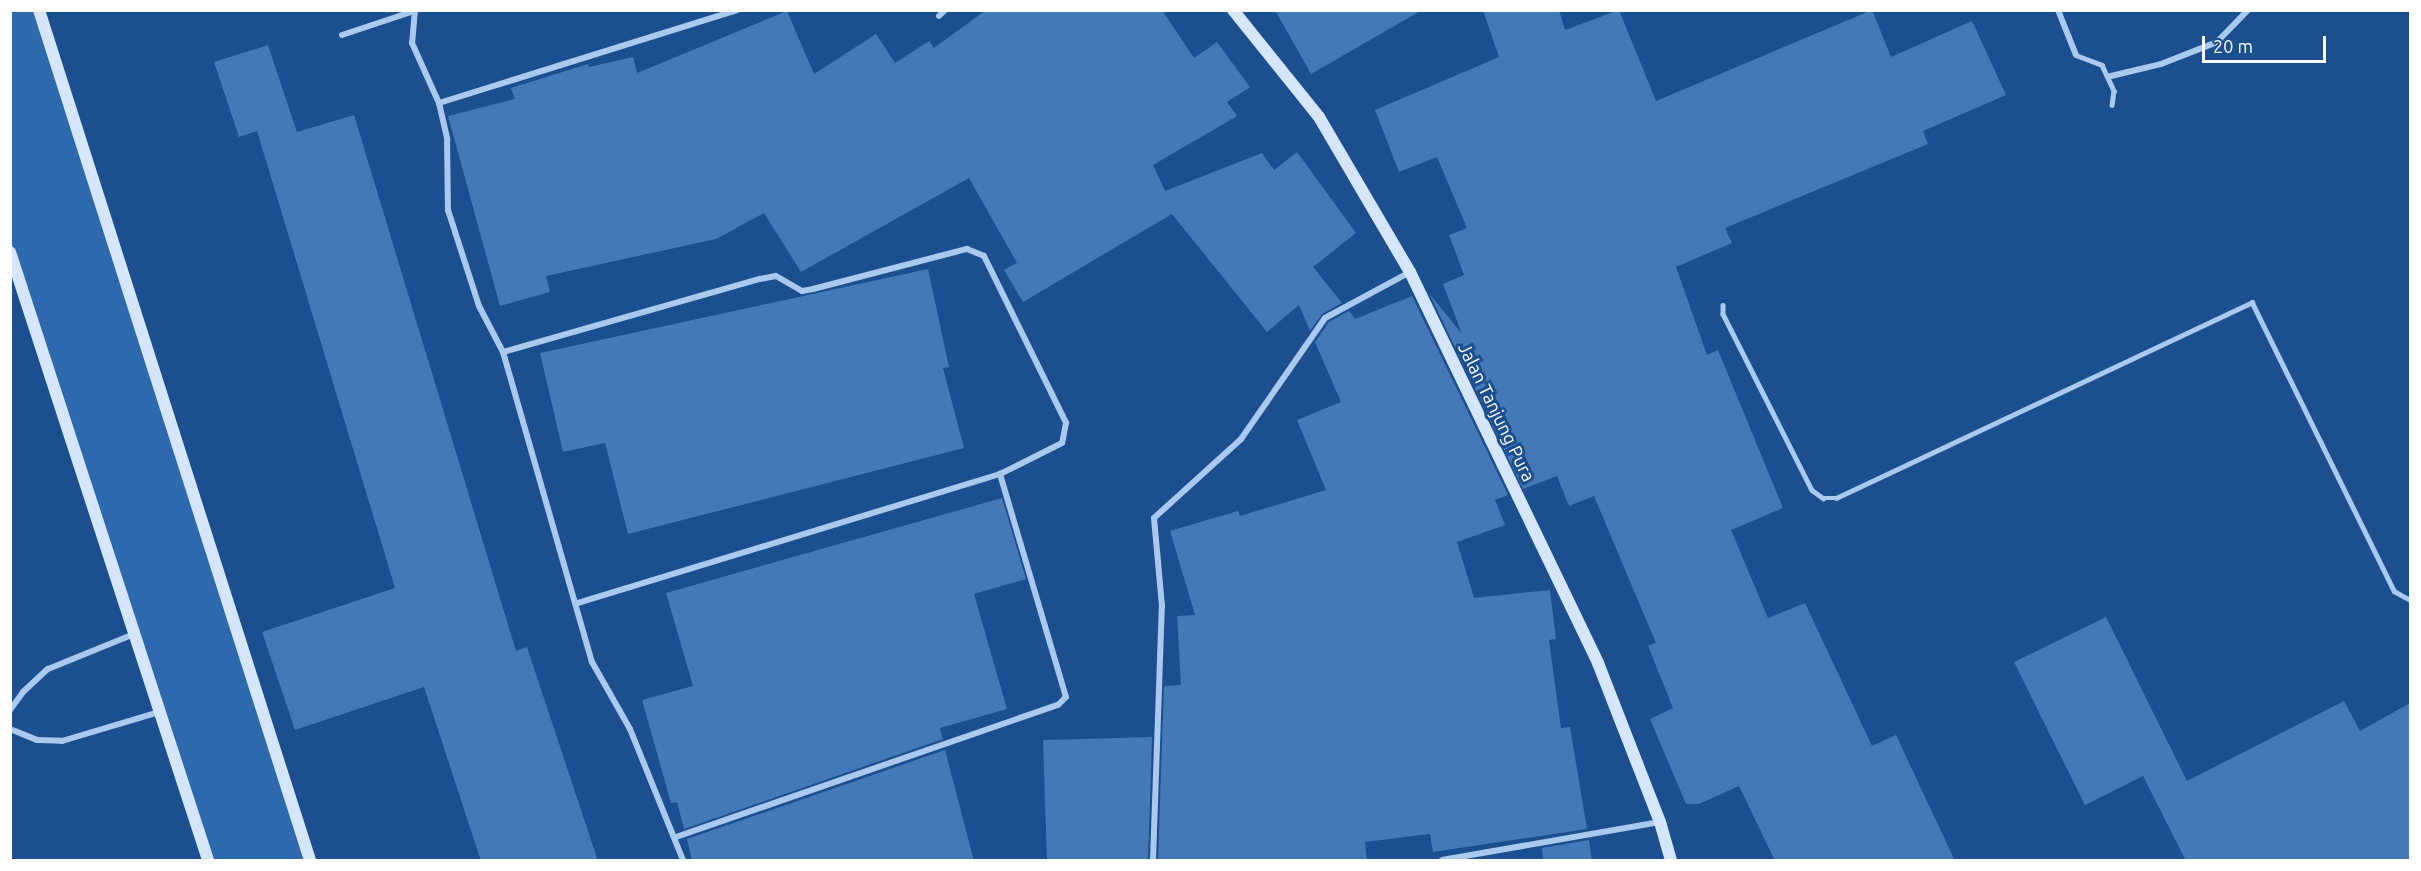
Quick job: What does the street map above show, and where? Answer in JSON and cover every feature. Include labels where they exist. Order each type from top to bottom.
[{"type":"street","points":[[39,10],[310,861]]},
{"type":"street","points":[[439,103],[737,10]]},
{"type":"street","points":[[939,16],[945,10]]},
{"type":"street","name":"Jalan Tanjung Pura","points":[[1233,10],[1319,117],[1410,272],[1598,663],[1660,822],[1671,861]]},
{"type":"street","points":[[2058,10],[2076,55]]},
{"type":"street","points":[[2111,76],[2161,64],[2217,42],[2248,10]]},
{"type":"street","points":[[342,35],[414,11],[412,43],[439,103],[447,139],[448,210],[479,306],[503,352],[577,603],[592,662],[630,729],[676,837],[683,861]]},
{"type":"street","points":[[503,352],[760,279],[776,276],[802,291],[813,290],[967,249],[984,256],[1066,423],[1062,443],[1000,474],[577,603]]},
{"type":"street","points":[[10,252],[208,861]]},
{"type":"street","points":[[1153,861],[1162,606],[1154,518],[1240,440],[1325,318],[1410,272]]},
{"type":"street","points":[[676,837],[1058,705],[1066,697],[1000,474]]},
{"type":"street","points":[[10,710],[23,692],[48,669],[134,633]]},
{"type":"street","points":[[10,729],[37,740],[62,741],[161,712]]},
{"type":"street","points":[[1442,861],[1498,848],[1660,822]]},
{"type":"lane","points":[[2076,55],[2102,64],[2111,76],[2112,105]]},
{"type":"lane","points":[[1723,305],[1723,314],[1812,490],[1823,498],[1836,498],[2252,302],[2394,591],[2410,600]]},
{"type":"shaded area","points":[[10,11],[34,11],[309,860],[208,860],[11,250]]},
{"type":"building","points":[[986,10],[1162,10],[1194,58],[1217,42],[1250,87],[1227,102],[1237,116],[1153,165],[1165,191],[1262,153],[1274,170],[1297,152],[1356,233],[1313,267],[1342,303],[1322,314],[1310,331],[1299,305],[1267,332],[1172,214],[1023,302],[1004,270],[1017,263],[969,178],[801,272],[764,213],[716,239],[546,276],[550,292],[500,306],[448,116],[515,99],[511,88],[588,64],[589,67],[633,57],[637,73],[787,11],[814,74],[876,34],[895,63],[929,41],[934,48]]},
{"type":"building","points":[[1275,10],[1422,10],[1311,74]]},
{"type":"building","points":[[1483,10],[1559,10],[1565,30],[1619,10],[1656,101],[1872,10],[1891,57],[1972,21],[2006,95],[1923,131],[1928,144],[1725,228],[1732,243],[1676,267],[1707,355],[1718,350],[1783,508],[1731,530],[1768,618],[1805,603],[1872,746],[1896,735],[1955,861],[1775,861],[1739,786],[1699,804],[1686,804],[1650,719],[1673,708],[1648,646],[1656,643],[1594,496],[1569,506],[1557,476],[1523,489],[1429,293],[1462,334],[1443,284],[1464,275],[1449,235],[1467,228],[1437,157],[1399,172],[1375,110],[1499,57]]},
{"type":"building","points":[[268,45],[297,132],[354,115],[516,651],[527,647],[598,861],[481,861],[424,687],[295,730],[262,632],[395,588],[257,131],[239,137],[214,62]]},
{"type":"building","points":[[928,269],[949,367],[943,368],[964,448],[628,534],[605,443],[563,452],[540,353]]},
{"type":"building","points":[[1412,296],[1508,495],[1495,500],[1505,525],[1457,542],[1474,598],[1550,590],[1556,639],[1549,640],[1561,728],[1570,727],[1587,829],[1433,852],[1430,834],[1365,842],[1367,861],[1158,861],[1164,686],[1181,685],[1177,616],[1195,615],[1170,531],[1238,511],[1240,516],[1326,490],[1297,420],[1341,402],[1315,342],[1329,322],[1349,311],[1355,319]]},
{"type":"building","points":[[1002,498],[1026,579],[974,594],[1007,709],[940,728],[943,739],[684,829],[677,802],[671,803],[642,700],[693,686],[666,593]]},
{"type":"building","points":[[2106,617],[2187,781],[2344,701],[2360,731],[2410,703],[2410,861],[2186,861],[2143,776],[2085,805],[2014,662]]},
{"type":"building","points":[[1152,737],[1148,861],[1047,861],[1043,740]]},
{"type":"building","points":[[945,750],[974,861],[692,861],[687,839]]},
{"type":"building","points":[[1589,840],[1592,861],[1543,861],[1542,848]]}]
